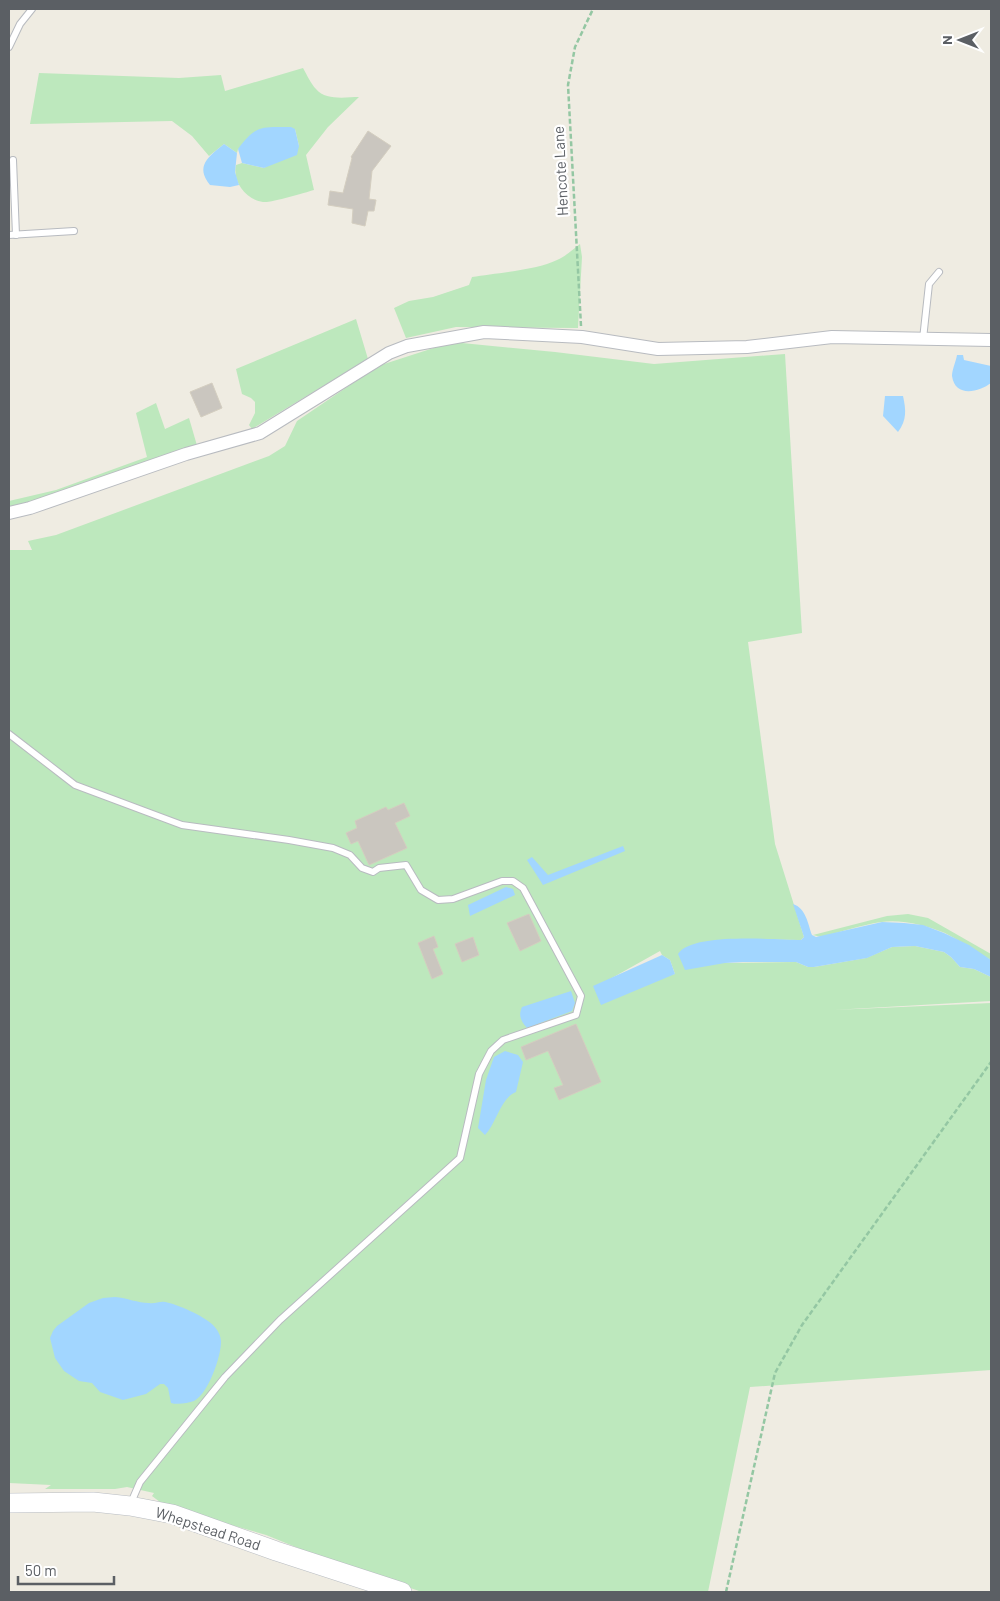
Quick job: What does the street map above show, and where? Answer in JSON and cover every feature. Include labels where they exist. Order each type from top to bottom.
[{"type":"main road","name":"Whepstead Road","points":[[9,1503],[93,1502],[130,1506],[172,1514],[276,1551],[402,1592]]},
{"type":"street","points":[[9,513],[30,508],[186,454],[260,433],[390,353],[407,346],[484,332],[582,337],[658,348],[747,347],[832,337],[991,340]]},
{"type":"lane","points":[[9,47],[20,24],[32,9]]},
{"type":"lane","points":[[13,160],[12,235],[74,232]]},
{"type":"lane","points":[[923,339],[929,284],[939,272]]},
{"type":"lane","points":[[9,734],[75,785],[182,825],[333,848],[350,855],[362,868],[372,872],[379,868],[406,865],[421,890],[438,900],[453,899],[502,881],[513,881],[523,888],[581,996],[576,1015],[504,1040],[492,1051],[480,1074],[460,1158],[280,1320],[225,1377],[140,1482],[130,1506]]},
{"type":"path","name":"Hencote Lane","points":[[582,337],[568,85],[575,47],[593,9]]},
{"type":"path","points":[[726,1592],[775,1373],[802,1325],[991,1062]]},
{"type":"green space","points":[[303,68],[312,85],[320,93],[336,98],[359,97],[328,127],[306,155],[314,190],[288,198],[263,202],[251,198],[238,183],[235,171],[236,165],[242,163],[264,168],[299,146],[295,129],[238,149],[237,153],[224,144],[209,156],[192,136],[172,121],[30,124],[39,73],[179,78],[221,75],[225,91]]},
{"type":"green space","points":[[580,244],[582,257],[578,328],[456,327],[406,338],[394,308],[409,301],[433,297],[469,285],[472,277],[528,269],[549,263],[563,257]]},
{"type":"green space","points":[[356,319],[368,359],[252,429],[249,425],[255,413],[255,402],[242,394],[236,369]]},
{"type":"green space","points":[[452,342],[654,364],[785,354],[802,633],[748,642],[775,844],[804,937],[801,940],[731,939],[694,945],[725,963],[796,962],[808,967],[866,958],[892,947],[915,946],[944,952],[960,967],[974,969],[991,977],[991,1001],[833,1010],[991,1003],[991,1370],[750,1387],[708,1592],[422,1592],[323,1558],[266,1535],[160,1502],[152,1496],[154,1493],[127,1487],[115,1489],[45,1489],[51,1485],[9,1483],[9,550],[32,550],[28,541],[56,535],[269,456],[285,446],[297,421],[378,366]],"holes":[[[660,951],[662,955],[670,960],[675,974],[594,988]]]},
{"type":"green space","points":[[156,403],[165,429],[189,418],[198,449],[9,513],[9,501],[56,490],[147,457],[136,413]]},
{"type":"green space","points":[[908,914],[928,918],[991,954],[991,960],[945,933],[930,927],[905,922],[881,922],[821,937],[813,935],[887,916]]},
{"type":"water","points":[[267,127],[291,127],[295,129],[299,146],[297,155],[264,168],[242,163],[238,149],[255,131]]},
{"type":"water","points":[[224,144],[237,153],[235,172],[239,185],[230,187],[210,185],[206,178],[204,172],[205,162]]},
{"type":"water","points":[[957,355],[963,355],[964,360],[991,366],[991,383],[974,391],[958,388],[952,376]]},
{"type":"water","points":[[885,396],[903,396],[905,415],[898,432],[883,416]]},
{"type":"water","points":[[623,846],[625,851],[543,885],[527,860],[532,857],[548,875]]},
{"type":"water","points":[[506,887],[513,889],[515,895],[470,916],[468,905]]},
{"type":"water","points":[[793,904],[804,913],[812,935],[816,937],[882,922],[923,925],[969,945],[991,960],[991,977],[974,969],[960,967],[944,952],[915,946],[892,947],[867,958],[814,967],[808,967],[796,962],[743,962],[685,970],[678,954],[686,947],[700,943],[735,939],[801,940],[804,937]]},
{"type":"water","points":[[662,955],[670,960],[675,974],[601,1005],[593,986]]},
{"type":"water","points":[[571,991],[575,1003],[572,1011],[527,1028],[523,1023],[520,1016],[522,1007]]},
{"type":"water","points":[[505,1051],[518,1055],[523,1062],[516,1092],[506,1099],[485,1135],[478,1128],[486,1080],[494,1057]]},
{"type":"water","points":[[115,1297],[145,1303],[170,1303],[197,1314],[215,1327],[221,1340],[219,1357],[209,1383],[194,1401],[180,1404],[171,1403],[168,1388],[164,1384],[160,1384],[146,1394],[123,1400],[100,1392],[92,1383],[79,1381],[64,1371],[55,1358],[50,1338],[53,1331],[89,1303],[103,1298]]},
{"type":"building","points":[[368,131],[391,146],[372,171],[369,199],[376,200],[374,211],[368,211],[365,226],[352,223],[353,209],[328,205],[330,191],[343,193],[351,157]]},
{"type":"building","points":[[212,383],[222,408],[201,417],[190,392]]},
{"type":"building","points":[[404,803],[410,816],[395,823],[407,848],[369,865],[358,841],[351,844],[346,833],[357,828],[355,821],[386,807],[388,810]]},
{"type":"building","points":[[529,914],[541,941],[520,951],[507,923]]},
{"type":"building","points":[[434,936],[438,947],[433,949],[443,974],[432,979],[418,943]]},
{"type":"building","points":[[473,937],[479,955],[462,962],[455,944]]},
{"type":"building","points":[[576,1024],[601,1082],[559,1100],[554,1088],[563,1085],[548,1051],[526,1060],[521,1047]]}]
